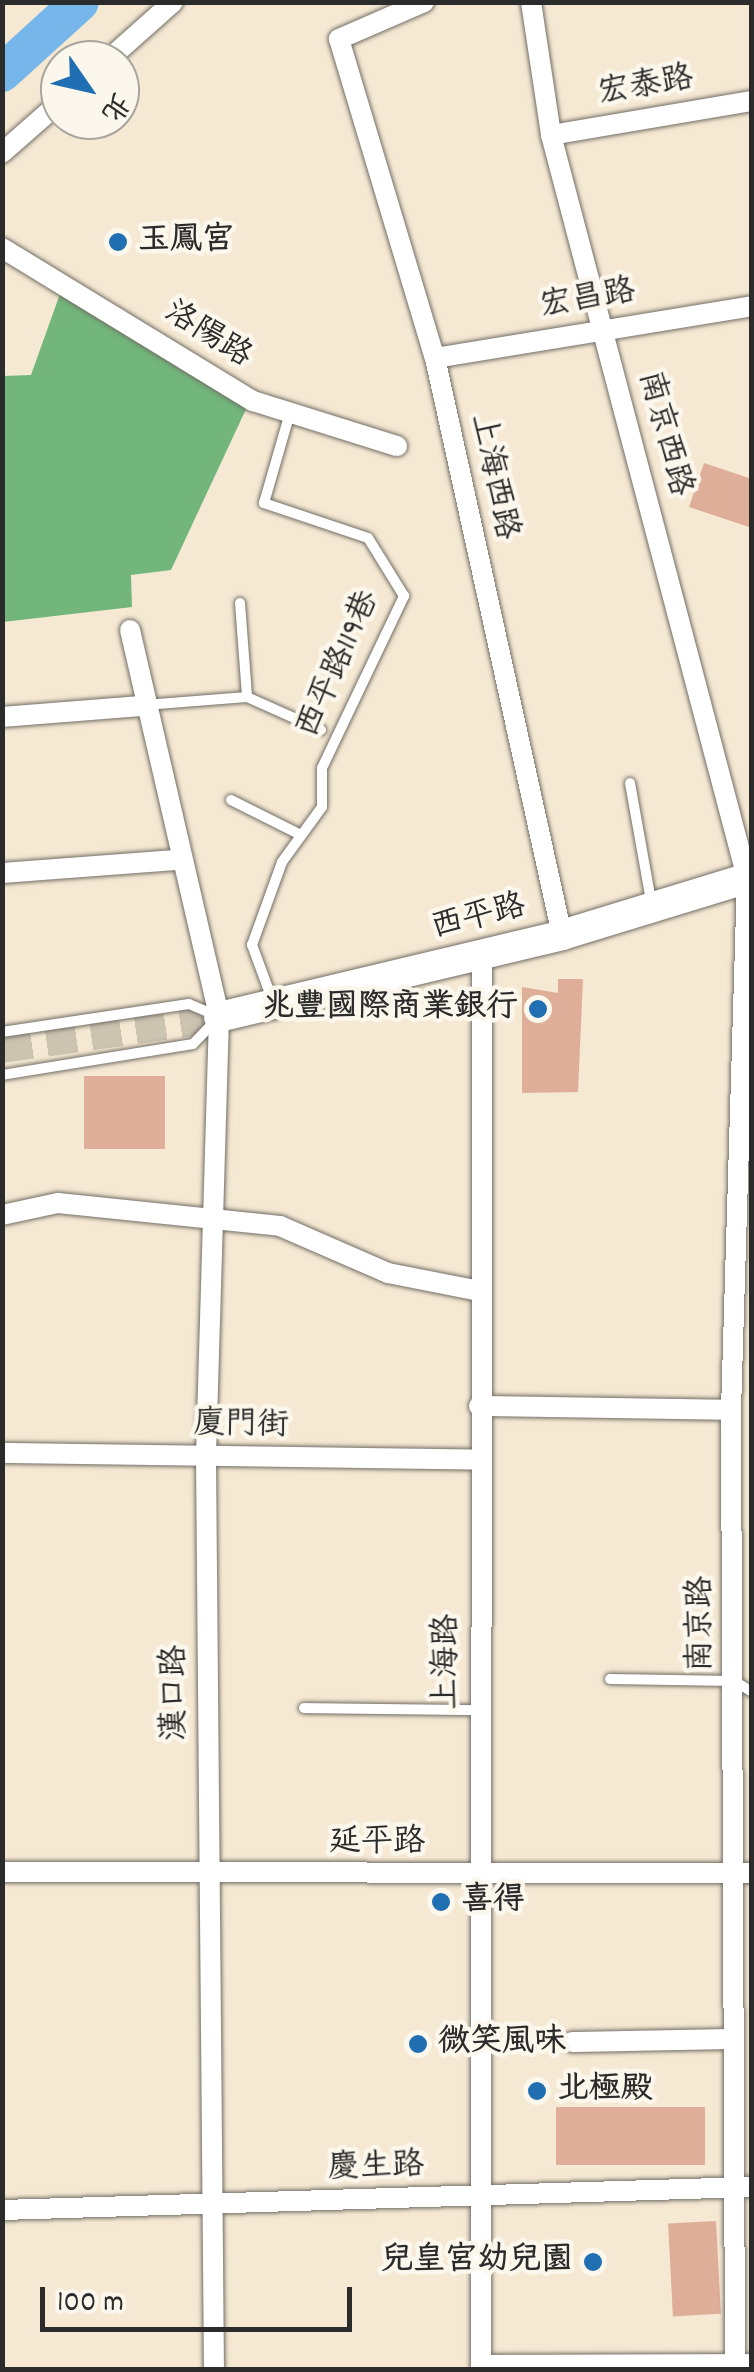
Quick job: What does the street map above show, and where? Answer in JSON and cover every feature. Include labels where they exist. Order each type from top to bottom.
[{"type":"main road","name":"西平路","points":[[219,1017],[562,934],[749,877]]},
{"type":"street","points":[[130,40],[173,2]]},
{"type":"street","name":"上海西路","points":[[424,2],[339,39],[435,358],[562,934]]},
{"type":"street","name":"南京西路","points":[[531,2],[552,135],[749,877]]},
{"type":"street","name":"宏泰路","points":[[552,135],[752,101]]},
{"type":"street","points":[[2,153],[40,120]]},
{"type":"street","name":"洛陽路","points":[[2,248],[253,401],[397,446]]},
{"type":"street","name":"宏昌路","points":[[435,358],[752,306]]},
{"type":"street","points":[[130,630],[141,706],[176,860],[219,1017]]},
{"type":"street","points":[[2,717],[141,706]]},
{"type":"street","points":[[2,873],[176,860]]},
{"type":"street","name":"南京路","points":[[740,2366],[743,2188],[733,2040],[743,1873],[742,1686],[732,1410],[745,1368],[749,877]]},
{"type":"street","name":"上海路","points":[[481,2367],[482,954]]},
{"type":"street","name":"漢口路","points":[[214,2370],[206,1457],[219,1017]]},
{"type":"street","points":[[2,1216],[58,1203],[280,1226],[388,1272],[480,1291]]},
{"type":"street","points":[[479,1406],[732,1410]]},
{"type":"street","name":"廈門街","points":[[2,1453],[479,1460]]},
{"type":"street","name":"延平路","points":[[2,1872],[743,1873]]},
{"type":"street","points":[[572,2042],[733,2040]]},
{"type":"street","name":"慶生路","points":[[2,2210],[743,2188]]},
{"type":"street","points":[[481,2367],[740,2366]]},
{"type":"lane","name":"西平路119巷","points":[[274,1004],[252,945],[299,834],[322,807],[322,768],[404,596],[368,538],[264,504],[290,413]]},
{"type":"lane","points":[[240,603],[247,697]]},
{"type":"lane","points":[[141,706],[247,697],[321,730]]},
{"type":"lane","points":[[630,783],[652,907]]},
{"type":"lane","points":[[231,800],[299,834]]},
{"type":"lane","name":"西平路","points":[[2,1032],[189,1004],[219,1017],[193,1044],[2,1075]]},
{"type":"lane","points":[[610,1679],[742,1686]]},
{"type":"lane","points":[[304,1708],[479,1710]]},
{"type":"green space","points":[[61,291],[247,407],[171,570],[131,575],[132,607],[3,622],[2,376],[31,375]]},
{"type":"building","points":[[704,463],[752,479],[752,528],[689,507]]},
{"type":"building","points":[[558,979],[583,979],[578,1092],[522,1093],[522,987],[558,993]]},
{"type":"building","points":[[84,1076],[165,1076],[165,1149],[84,1149]]},
{"type":"building","points":[[556,2107],[705,2107],[705,2165],[556,2165]]},
{"type":"building","points":[[716,2221],[721,2314],[673,2316],[668,2224]]},
{"type":"waterway","points":[[2,73],[80,2]]},
{"type":"tunnel","points":[[2,1048],[219,1017]]},
{"type":"place","name":"玉鳳宮","points":[[118,242]]},
{"type":"place","name":"兆豐國際商業銀行","points":[[538,1009]]},
{"type":"place","name":"喜得","points":[[441,1902]]},
{"type":"place","name":"微笑風味","points":[[418,2044]]},
{"type":"place","name":"北極殿","points":[[537,2091]]},
{"type":"place","name":"兒皇宮幼兒園","points":[[593,2262]]}]
